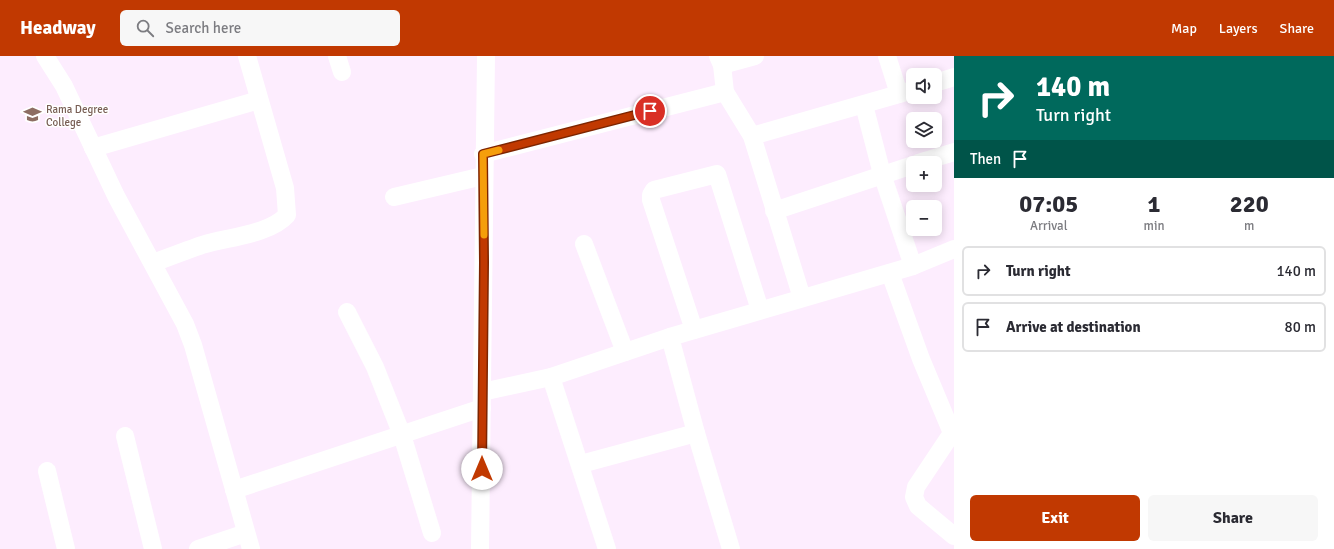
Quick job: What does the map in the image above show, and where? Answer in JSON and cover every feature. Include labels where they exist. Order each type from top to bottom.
[{"type":"street","points":[[153,263],[202,245],[253,232],[281,222],[287,215],[285,188],[247,56]]},
{"type":"street","points":[[480,549],[484,262],[483,154],[486,56]]},
{"type":"street","points":[[755,56],[720,61],[726,92],[752,136],[802,298]]},
{"type":"street","points":[[752,136],[906,92],[887,56]]},
{"type":"street","points":[[48,57],[64,86],[93,148],[185,324],[193,345],[249,541],[198,549]]},
{"type":"street","points":[[942,81],[954,77]]},
{"type":"street","points":[[483,154],[726,92]]},
{"type":"street","points":[[93,148],[259,100]]},
{"type":"street","points":[[864,105],[882,174],[913,266]]},
{"type":"street","points":[[941,156],[954,152]]},
{"type":"street","points":[[774,211],[906,167]]},
{"type":"street","points":[[694,330],[651,200],[654,190],[716,174],[760,310]]},
{"type":"street","points":[[394,197],[483,176]]},
{"type":"street","points":[[584,244],[625,352]]},
{"type":"street","points":[[234,490],[402,435],[482,400],[625,352],[760,310],[913,266],[954,249]]},
{"type":"street","points":[[890,273],[919,353],[952,433],[916,488],[914,497],[918,506],[954,536]]},
{"type":"street","points":[[347,312],[375,367],[402,435],[432,533]]},
{"type":"street","points":[[670,337],[696,433],[731,549]]},
{"type":"street","points":[[551,377],[581,464],[607,549]]},
{"type":"street","points":[[581,464],[696,433]]},
{"type":"street","points":[[125,436],[153,549]]},
{"type":"street","points":[[47,471],[66,549]]},
{"type":"slow traffic","points":[[484,235],[483,154],[499,150]]},
{"type":"place","name":"Rama Degree College","points":[[33,115]]},
{"type":"route","points":[[482,469],[484,262],[483,154],[650,111]]}]
